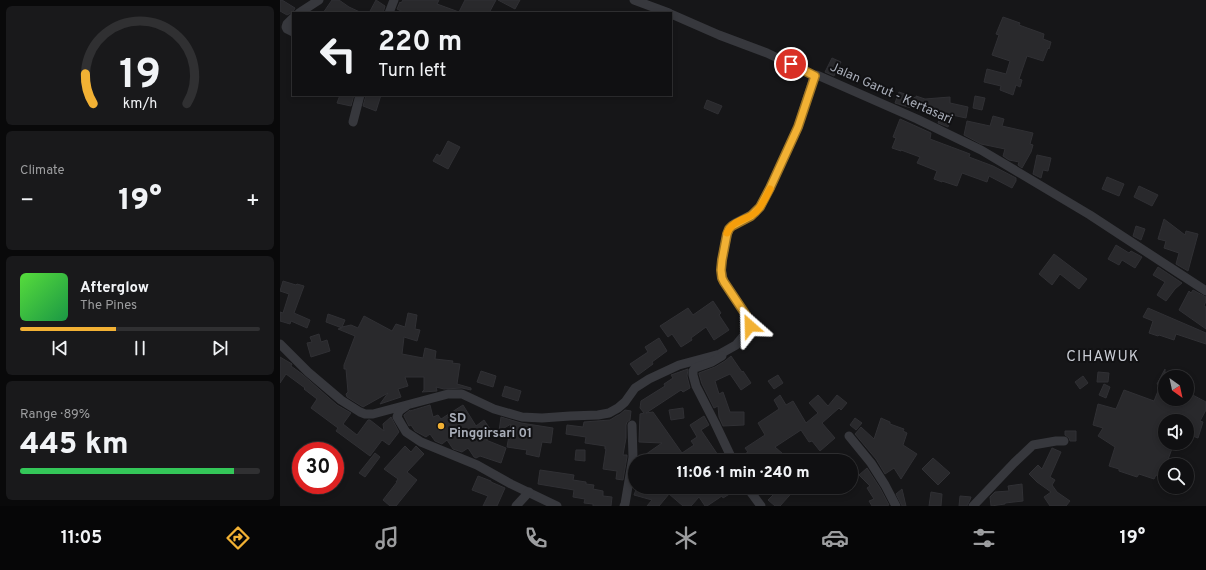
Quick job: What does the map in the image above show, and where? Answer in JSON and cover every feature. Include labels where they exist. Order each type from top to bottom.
[{"type":"street","points":[[301,12],[319,0]]},
{"type":"street","points":[[389,12],[394,0]]},
{"type":"street","points":[[634,0],[667,12]]},
{"type":"street","points":[[672,14],[719,35],[767,53],[815,76]]},
{"type":"street","points":[[292,19],[286,27],[292,32]]},
{"type":"street","name":"Jalan Garut - Kertasari","points":[[280,344],[308,372],[341,400],[364,414],[373,414],[448,394],[462,394],[494,409],[522,417],[542,418],[609,413],[625,402],[635,388],[649,379],[679,365],[720,354],[742,340],[750,326],[746,315],[722,278],[722,260],[727,234],[732,226],[751,216],[760,207],[798,127],[815,76],[817,75],[861,96],[917,119],[981,150],[1080,209],[1206,291]]},
{"type":"street","points":[[352,122],[360,96]]},
{"type":"street","points":[[730,454],[696,386],[693,371],[695,368],[712,362],[736,345]]},
{"type":"street","points":[[406,406],[399,411],[397,417],[406,432],[421,442],[477,466],[558,506]]},
{"type":"street","points":[[624,506],[634,457],[632,425]]},
{"type":"street","points":[[849,436],[871,463],[896,506]]},
{"type":"street","points":[[973,506],[1033,445],[1064,441]]},
{"type":"street","points":[[516,506],[529,492]]},
{"type":"street","points":[[752,494],[761,506]]},
{"type":"building","points":[[280,0],[295,8],[293,12],[287,15],[280,11]]},
{"type":"building","points":[[332,0],[339,0],[360,12],[324,12]]},
{"type":"building","points":[[376,0],[385,6],[383,12],[370,12]]},
{"type":"building","points":[[403,0],[439,0],[437,4],[459,12],[403,12],[397,9],[400,2],[401,3]]},
{"type":"building","points":[[465,0],[496,0],[490,12],[459,12]]},
{"type":"building","points":[[498,0],[520,0],[515,9]]},
{"type":"building","points":[[1003,17],[1020,23],[1019,25],[1044,34],[1043,39],[1051,42],[1043,61],[1027,56],[1019,79],[1022,80],[1020,87],[1016,85],[1013,95],[1000,90],[1001,86],[984,82],[987,69],[1006,74],[1010,61],[992,55],[999,35],[996,34]]},
{"type":"building","points":[[832,58],[841,62],[834,76],[825,72]]},
{"type":"building","points":[[899,92],[916,98],[916,96],[925,99],[950,97],[950,103],[968,107],[966,118],[952,115],[948,127],[938,123],[941,114],[932,115],[912,107],[911,108],[895,103]]},
{"type":"building","points":[[340,96],[354,96],[351,106],[337,103]]},
{"type":"building","points":[[366,96],[381,96],[376,111],[363,106]]},
{"type":"building","points":[[975,96],[985,98],[982,110],[973,108]]},
{"type":"building","points":[[707,100],[722,106],[718,114],[704,108]]},
{"type":"building","points":[[993,116],[1004,119],[1002,126],[1033,133],[1030,144],[1033,145],[1031,152],[1022,168],[1018,165],[1019,162],[1009,160],[1003,156],[1005,149],[981,144],[964,135],[967,121],[990,126]]},
{"type":"building","points":[[900,119],[931,133],[930,139],[970,154],[969,157],[993,166],[1016,178],[1012,188],[989,176],[987,182],[962,173],[957,186],[934,179],[937,171],[917,163],[920,157],[892,148],[896,138],[893,137]]},
{"type":"building","points":[[448,141],[460,147],[448,169],[433,161],[437,154],[440,156]]},
{"type":"building","points":[[1037,155],[1051,158],[1048,171],[1043,170],[1041,178],[1033,174]]},
{"type":"building","points":[[1107,177],[1124,184],[1119,196],[1102,189]]},
{"type":"building","points":[[1139,186],[1158,195],[1152,206],[1134,197]]},
{"type":"building","points":[[1164,219],[1185,235],[1186,231],[1198,234],[1188,271],[1176,264],[1179,253],[1164,248],[1166,241],[1158,239]]},
{"type":"building","points":[[1136,226],[1145,229],[1141,240],[1133,236]]},
{"type":"building","points":[[1116,245],[1129,253],[1131,251],[1142,257],[1135,268],[1122,260],[1119,265],[1108,259]]},
{"type":"building","points":[[1054,254],[1087,279],[1079,289],[1060,274],[1052,285],[1039,274]]},
{"type":"building","points":[[1158,267],[1182,283],[1175,289],[1166,301],[1157,295],[1165,282],[1153,275]]},
{"type":"building","points":[[283,281],[304,286],[294,313],[310,320],[307,328],[291,321],[290,324],[280,321],[280,312],[283,313],[289,294],[280,291]]},
{"type":"building","points":[[1193,290],[1206,297],[1204,306],[1206,307],[1206,329],[1179,310],[1189,291],[1191,293]]},
{"type":"building","points":[[713,301],[721,313],[719,315],[729,330],[714,340],[706,327],[691,338],[692,340],[681,347],[672,334],[668,337],[660,326],[688,308],[693,315]]},
{"type":"building","points":[[1148,308],[1206,333],[1206,344],[1176,334],[1174,340],[1149,333],[1153,321],[1143,317]]},
{"type":"building","points":[[408,313],[417,315],[415,329],[420,330],[417,341],[404,337],[402,354],[423,358],[425,348],[436,351],[435,359],[453,361],[452,363],[460,364],[457,384],[471,388],[471,390],[462,388],[444,389],[436,387],[437,391],[422,392],[424,390],[424,377],[405,377],[408,386],[398,389],[401,397],[380,404],[388,393],[363,407],[347,397],[346,394],[348,392],[346,369],[344,369],[344,365],[355,336],[338,329],[342,328],[326,322],[328,314],[345,320],[342,327],[351,325],[358,328],[364,316],[392,331],[396,324],[405,327]]},
{"type":"building","points":[[319,334],[321,342],[327,340],[330,351],[311,357],[307,343],[312,342],[310,337]]},
{"type":"building","points":[[659,338],[667,351],[638,375],[630,364],[648,352],[645,347]]},
{"type":"building","points":[[731,356],[751,383],[741,390],[730,374],[715,381],[719,394],[723,392],[730,412],[744,412],[744,425],[723,426],[719,417],[718,406],[714,408],[702,384],[699,373],[715,367]]},
{"type":"building","points":[[280,357],[292,364],[291,366],[337,405],[351,413],[343,424],[357,435],[368,420],[384,431],[383,424],[391,417],[399,432],[389,445],[382,440],[370,456],[336,431],[338,428],[311,408],[317,399],[304,389],[305,388],[286,374],[280,383]]},
{"type":"building","points":[[688,369],[687,376],[690,388],[683,392],[681,390],[646,413],[653,412],[682,453],[694,445],[691,441],[697,437],[690,425],[704,416],[709,425],[701,430],[717,454],[646,454],[662,443],[639,442],[640,414],[644,413],[640,408],[641,401],[665,386],[664,384],[673,378],[671,375]]},
{"type":"building","points":[[481,371],[496,376],[493,387],[477,382]]},
{"type":"building","points":[[1098,372],[1109,373],[1108,382],[1097,382]]},
{"type":"building","points":[[778,375],[783,383],[774,389],[768,381]]},
{"type":"building","points":[[1083,376],[1088,383],[1080,389],[1075,382]]},
{"type":"building","points":[[1104,384],[1110,387],[1106,398],[1099,395]]},
{"type":"building","points":[[505,386],[521,391],[518,401],[502,396]]},
{"type":"building","points":[[1124,390],[1154,401],[1158,391],[1158,406],[1194,406],[1194,396],[1206,402],[1206,410],[1200,421],[1203,422],[1198,438],[1194,437],[1194,414],[1158,414],[1158,450],[1171,450],[1169,458],[1158,458],[1158,476],[1156,475],[1154,479],[1139,474],[1137,477],[1109,466],[1115,447],[1098,436],[1103,428],[1093,425],[1098,404],[1116,409]]},
{"type":"building","points":[[780,395],[786,405],[793,401],[806,423],[818,413],[809,403],[818,395],[828,406],[837,395],[847,403],[841,410],[839,408],[822,423],[835,438],[820,451],[812,441],[809,442],[801,430],[775,447],[783,454],[745,454],[748,452],[745,448],[765,435],[758,423],[779,409],[774,400]]},
{"type":"building","points":[[430,405],[433,417],[438,415],[441,419],[463,405],[476,426],[484,420],[494,435],[486,440],[506,448],[501,463],[480,456],[476,458],[468,448],[462,452],[453,449],[447,440],[442,444],[435,441],[430,434],[426,437],[415,431],[411,425],[409,426],[404,415],[410,410]]},
{"type":"building","points":[[683,408],[684,418],[671,420],[669,410]]},
{"type":"building","points":[[625,410],[631,411],[630,420],[626,425],[626,438],[623,455],[627,455],[627,457],[623,480],[616,479],[617,471],[603,469],[606,449],[605,446],[585,443],[586,437],[566,434],[567,425],[583,427],[584,422],[610,420]]},
{"type":"building","points":[[501,417],[521,423],[553,428],[551,443],[542,442],[539,457],[526,454],[527,450],[507,447],[511,424],[499,431]]},
{"type":"building","points":[[855,418],[862,423],[856,430],[850,425]]},
{"type":"building","points":[[881,418],[890,422],[890,424],[904,429],[903,431],[907,433],[903,445],[917,454],[901,479],[894,468],[885,474],[876,459],[855,434],[861,427],[874,439]]},
{"type":"building","points":[[1065,431],[1076,431],[1076,441],[1070,441],[1065,435]]},
{"type":"building","points":[[405,446],[411,452],[416,446],[424,454],[407,472],[417,480],[396,506],[390,506],[383,500],[398,479],[384,469]]},
{"type":"building","points":[[1052,448],[1061,452],[1050,477],[1055,480],[1052,485],[1057,492],[1070,501],[1066,506],[1050,506],[1044,497],[1051,492],[1029,474],[1038,465],[1042,469]]},
{"type":"building","points":[[576,450],[585,450],[585,461],[575,460]]},
{"type":"building","points":[[375,453],[380,457],[365,477],[359,473]]},
{"type":"building","points":[[933,458],[950,473],[938,485],[922,469]]},
{"type":"building","points":[[867,468],[889,505],[872,506],[869,501],[874,499],[867,488],[870,486],[859,475]]},
{"type":"building","points":[[540,470],[574,475],[573,480],[594,485],[593,489],[603,491],[603,496],[612,497],[611,506],[593,506],[593,504],[584,503],[585,499],[573,497],[574,490],[538,484]]},
{"type":"building","points":[[478,476],[505,488],[497,506],[483,506],[488,496],[472,490]]},
{"type":"building","points":[[1022,484],[1023,501],[991,506],[990,497],[995,492],[1009,491],[1008,486]]},
{"type":"building","points":[[902,489],[906,506],[902,506],[896,494]]},
{"type":"building","points":[[931,492],[942,494],[941,506],[929,506]]},
{"type":"building","points":[[669,494],[659,506],[647,506],[652,500],[634,495]]},
{"type":"building","points":[[669,494],[730,494],[723,498],[722,496],[707,506],[705,506],[699,497],[691,506],[683,506]]},
{"type":"building","points":[[774,494],[791,494],[780,506],[775,506],[768,500]]},
{"type":"building","points":[[960,496],[971,497],[967,506],[959,506]]},
{"type":"slow traffic","points":[[727,233],[735,223],[758,211],[770,189]]},
{"type":"place","name":"SD Pinggirsari 01","points":[[441,426]]},
{"type":"district","name":"CIHAWUK","points":[[1103,357]]},
{"type":"route","points":[[750,326],[749,320],[722,278],[722,260],[729,229],[735,223],[751,216],[760,207],[798,127],[815,76],[791,64]]}]
